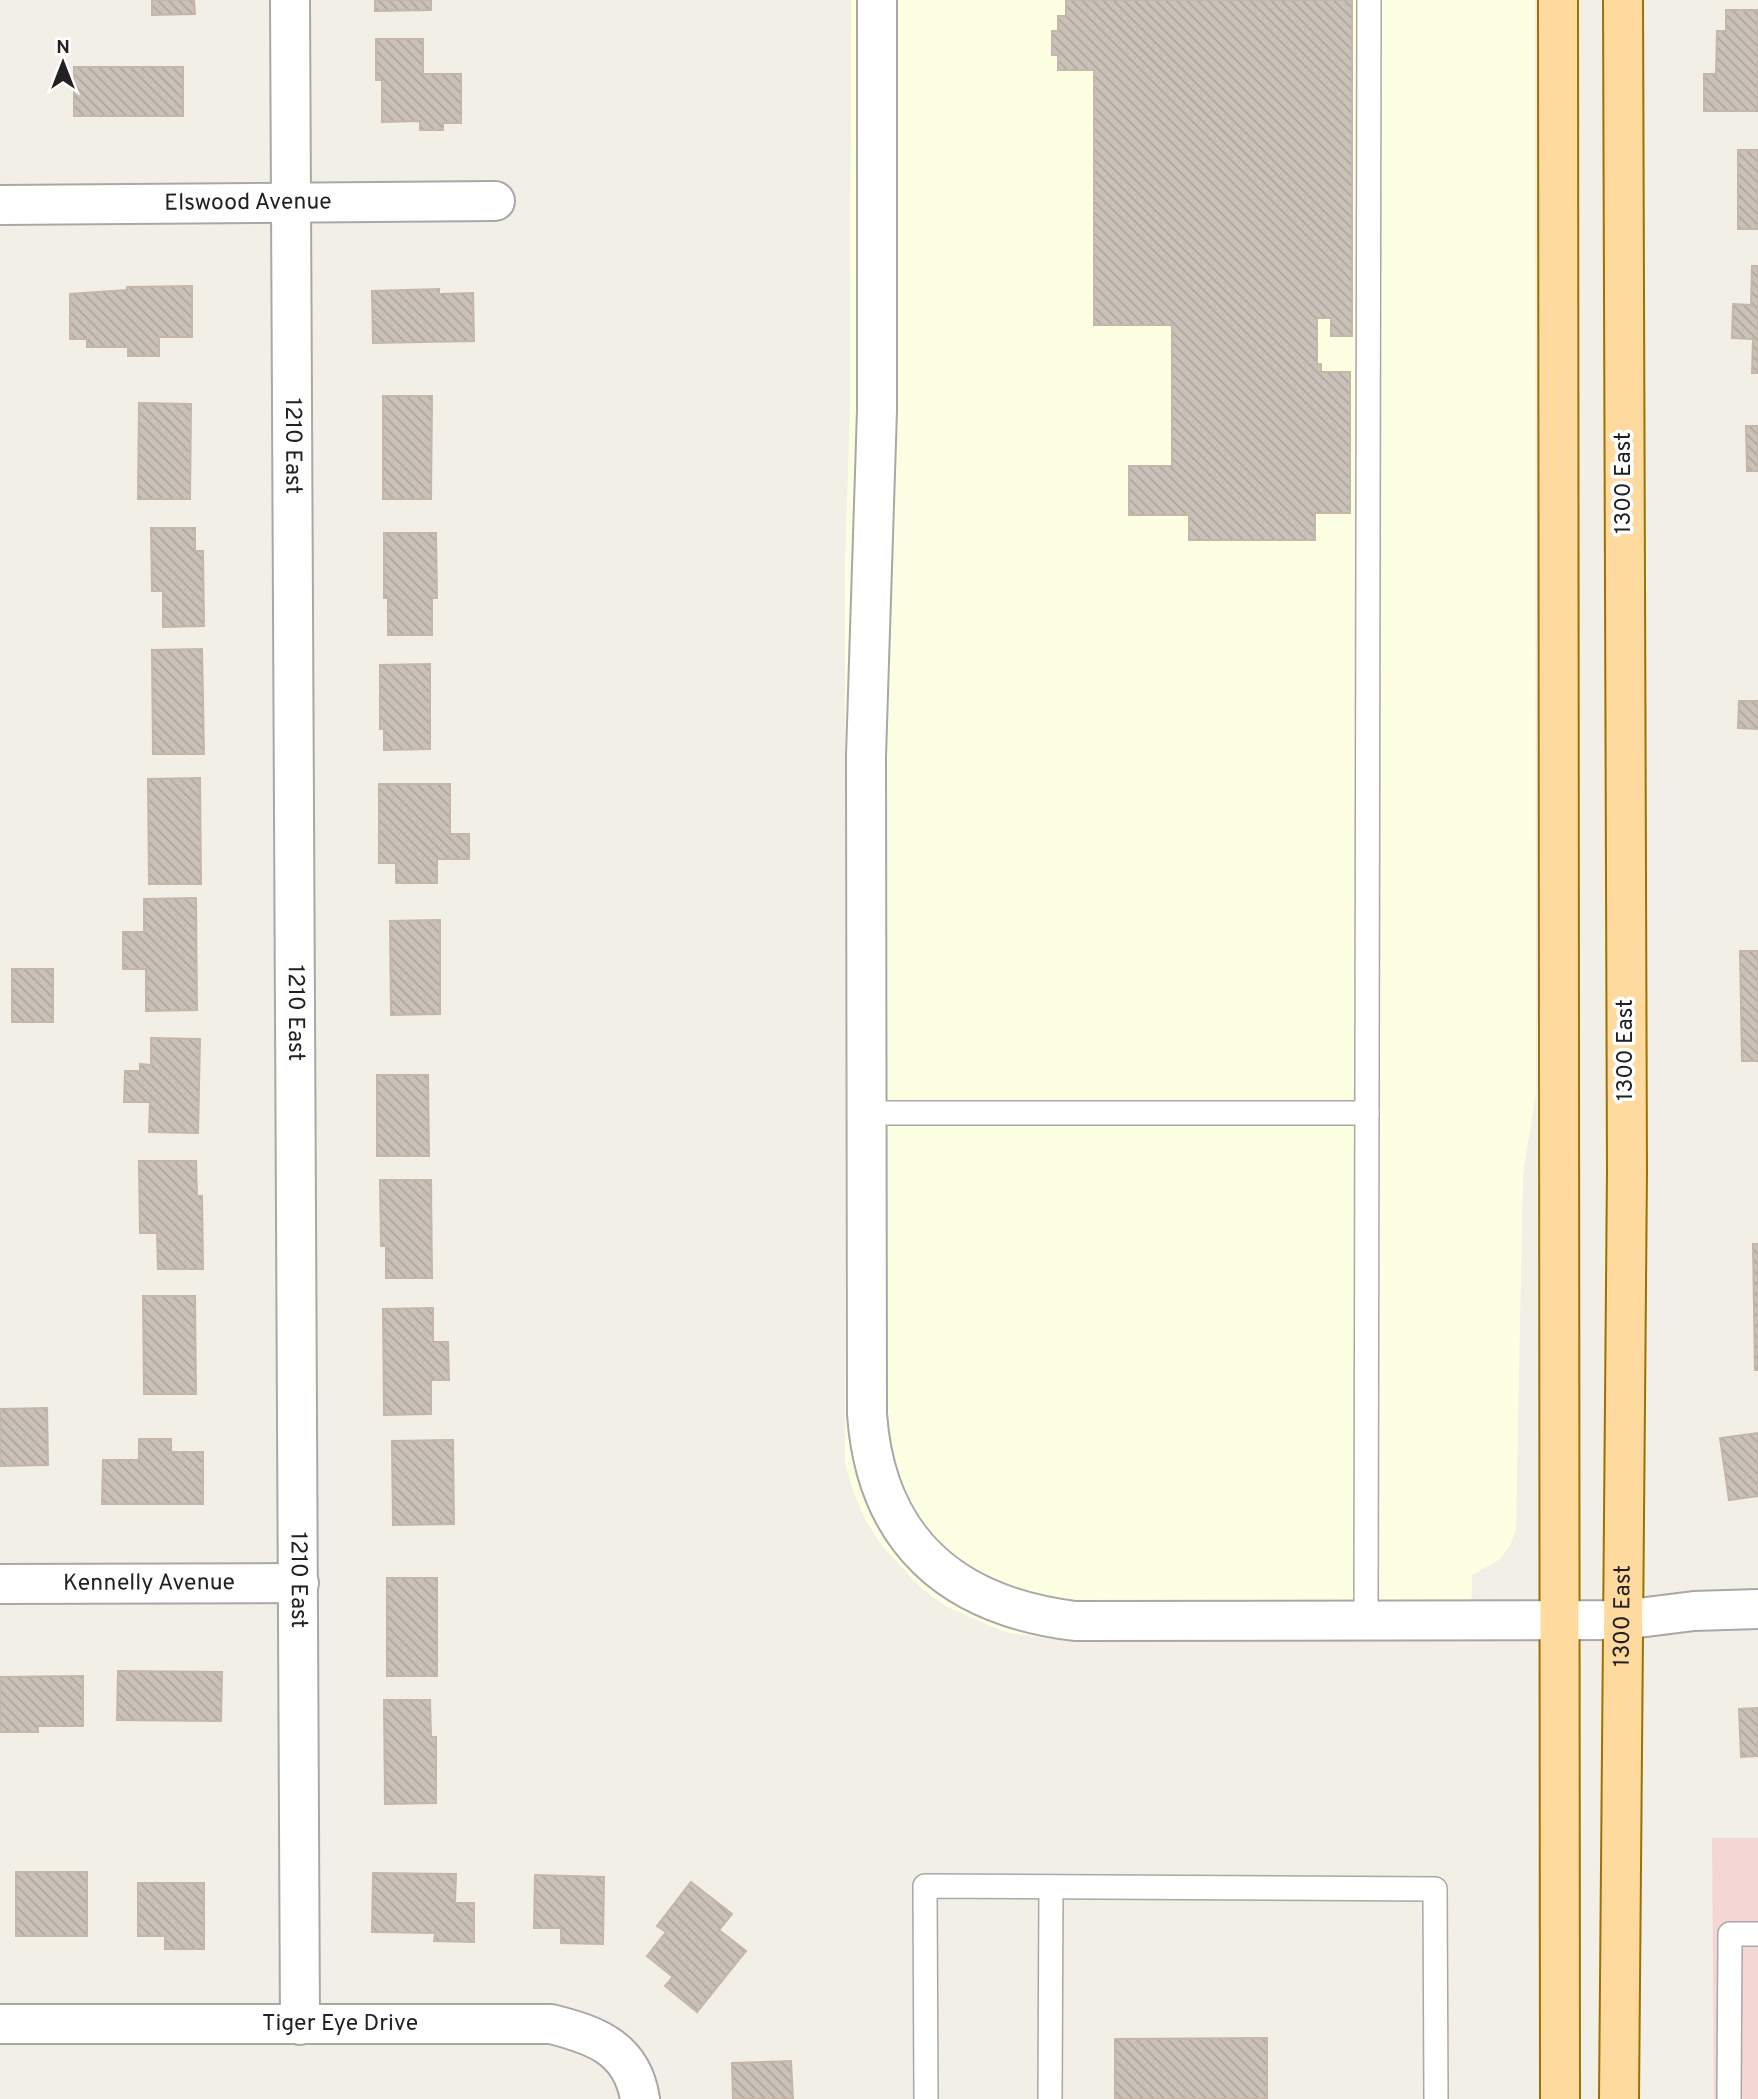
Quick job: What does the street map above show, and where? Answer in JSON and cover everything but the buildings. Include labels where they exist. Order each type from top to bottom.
[{"type":"main road","points":[[1558,0],[1560,2099]]},
{"type":"main road","name":"1300 East","points":[[1619,2099],[1627,1198],[1623,0]]},
{"type":"street","name":"1210 East","points":[[290,0],[300,2025]]},
{"type":"street","points":[[877,0],[877,410],[867,686],[869,1442],[874,1468],[889,1505],[910,1540],[929,1560],[973,1592],[1005,1607],[1040,1617],[1111,1622],[1622,1620],[1694,1611],[1758,1609]]},
{"type":"street","name":"Elswood Avenue","points":[[0,205],[495,201]]},
{"type":"street","name":"Kennelly Avenue","points":[[0,1584],[299,1583]]},
{"type":"street","name":"Tiger Eye Drive","points":[[0,2024],[551,2024],[589,2034],[622,2055],[640,2099]]},
{"type":"lane","points":[[1366,1621],[1369,0]]},
{"type":"lane","points":[[867,1113],[1367,1113]]},
{"type":"lane","points":[[926,2099],[926,1886],[1435,1889],[1436,2099]]},
{"type":"lane","points":[[1050,2099],[1051,1886]]},
{"type":"lane","points":[[1730,2099],[1730,1934],[1758,1934]]},
{"type":"shaded area","points":[[851,0],[1535,0],[1536,1093],[1523,1174],[1516,1529],[1510,1546],[1499,1560],[1472,1575],[1471,1641],[1066,1641],[1005,1632],[947,1607],[922,1589],[881,1545],[865,1519],[853,1491],[845,1463],[845,562],[850,413]]},
{"type":"shaded area","points":[[1712,1838],[1758,1838],[1758,2099],[1714,2099]]}]
